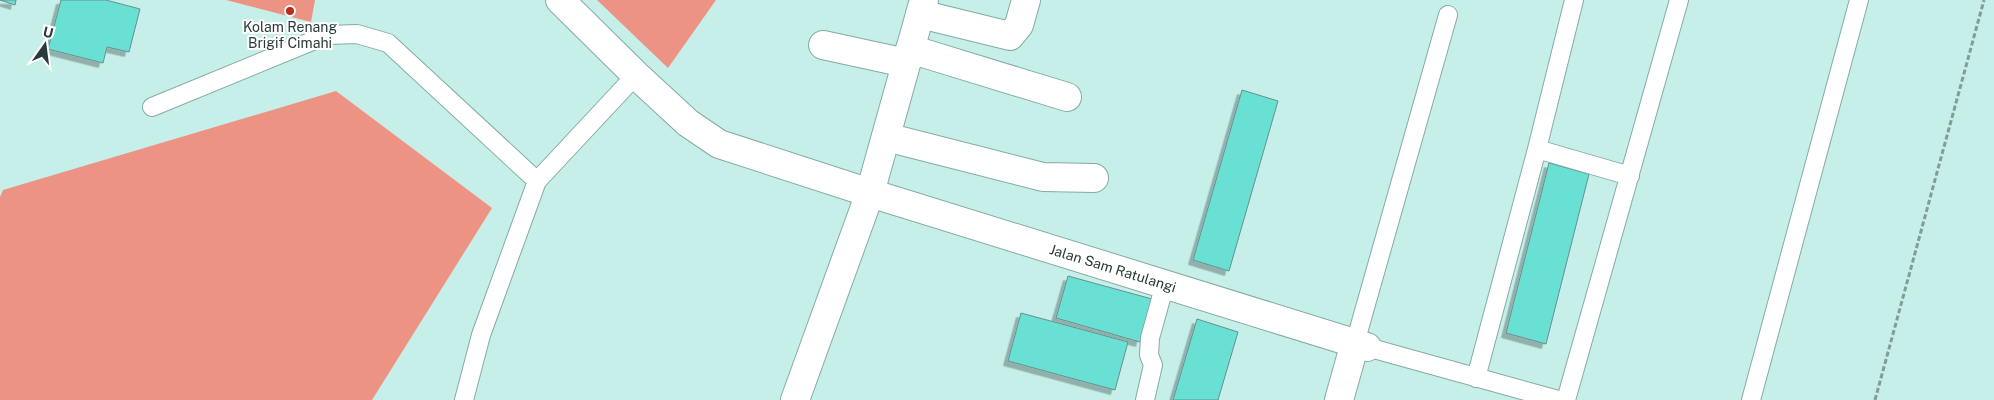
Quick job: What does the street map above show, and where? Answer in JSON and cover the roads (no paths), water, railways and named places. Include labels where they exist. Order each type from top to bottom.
[{"type":"street","name":"Jalan Sam Ratulangi","points":[[560,0],[688,123],[719,144],[870,193],[1361,345]]},
{"type":"street","points":[[796,400],[870,193],[922,7],[1010,36],[1019,25],[1026,0]]},
{"type":"street","points":[[823,45],[908,56],[1067,97]]},
{"type":"street","points":[[886,137],[1043,177],[1094,178]]},
{"type":"street","points":[[1339,400],[1361,345]]},
{"type":"lane","points":[[1476,378],[1537,149],[1574,0]]},
{"type":"lane","points":[[1566,400],[1679,0]]},
{"type":"lane","points":[[1751,400],[1859,0]]},
{"type":"lane","points":[[1448,16],[1361,345],[1558,400]]},
{"type":"lane","points":[[152,107],[327,35],[357,34],[388,44],[537,181]]},
{"type":"lane","points":[[464,400],[481,335],[537,181],[636,75]]},
{"type":"lane","points":[[1537,149],[1630,176]]},
{"type":"lane","points":[[1145,400],[1153,365],[1149,355],[1150,338],[1165,284]]},
{"type":"place","name":"Kolam Renang Brigif Cimahi","points":[[290,11]]}]
